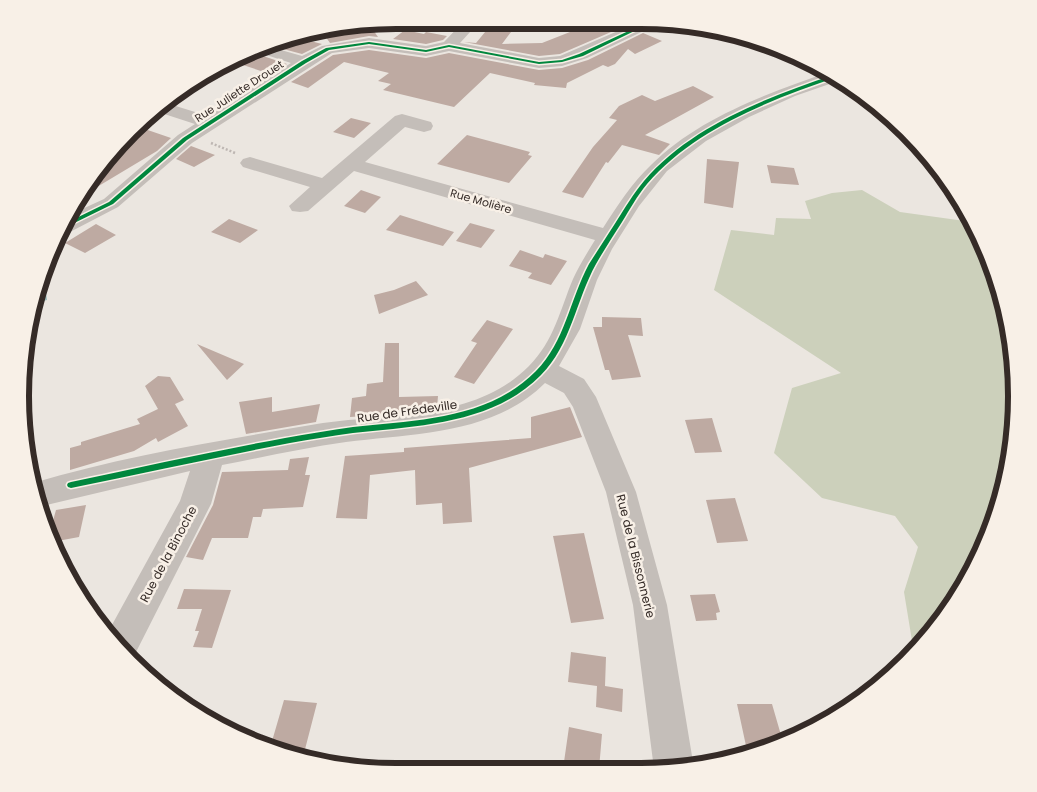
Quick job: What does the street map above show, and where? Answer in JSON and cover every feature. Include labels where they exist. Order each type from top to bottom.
[{"type":"street","points":[[449,46],[465,29]]},
{"type":"street","name":"Rue Juliette Drouet","points":[[73,222],[110,204],[192,135],[304,62],[328,49],[379,43],[426,51],[449,46],[518,60],[538,62],[562,60],[580,55],[631,29]]},
{"type":"street","points":[[269,52],[304,62]]},
{"type":"street","name":"Rue de Frédeville","points":[[42,493],[210,456],[326,434],[456,417],[508,398],[544,370],[556,353],[573,316],[587,275],[646,182],[660,168],[696,140],[742,114],[805,86],[826,79]]},
{"type":"street","points":[[167,109],[210,123]]},
{"type":"street","points":[[300,206],[402,120],[424,126]]},
{"type":"street","points":[[250,163],[325,185]]},
{"type":"street","name":"Rue Molière","points":[[352,164],[610,237]]},
{"type":"street","name":"Rue de la Bissonnerie","points":[[544,370],[574,386],[586,404],[621,492],[650,605],[673,761]]},
{"type":"street","name":"Rue de la Binoche","points":[[123,641],[195,504],[210,456]]},
{"type":"path","points":[[192,135],[248,159],[250,163]]},
{"type":"green space","points":[[862,190],[900,212],[963,221],[989,278],[1001,324],[1005,348],[1008,396],[1005,444],[996,491],[980,537],[959,580],[932,620],[912,643],[904,592],[918,547],[895,516],[822,498],[774,453],[792,388],[841,373],[714,290],[731,230],[774,235],[776,218],[811,219],[805,201],[832,193]]},
{"type":"water","points":[[45,287],[47,300],[41,302]]},
{"type":"building","points":[[488,29],[513,29],[502,44],[542,43],[578,29],[618,29],[560,54],[539,56],[464,42],[476,43]]},
{"type":"building","points":[[373,30],[378,37],[369,36],[330,43],[325,36]]},
{"type":"building","points":[[405,30],[447,36],[443,40],[426,44],[393,39]]},
{"type":"building","points":[[643,33],[662,41],[635,54],[628,49],[615,64],[608,67],[603,65],[567,83],[566,88],[534,85],[535,83],[490,73],[454,107],[383,90],[391,84],[378,81],[389,73],[344,62],[308,88],[291,82],[333,55],[369,50],[426,58],[449,53],[539,70],[562,68],[588,60]]},
{"type":"building","points":[[306,40],[322,44],[302,54],[279,48]]},
{"type":"building","points":[[260,55],[287,64],[270,74],[240,64]]},
{"type":"building","points":[[693,86],[714,97],[645,135],[670,144],[659,155],[622,145],[608,163],[606,162],[583,198],[562,192],[593,147],[617,120],[609,118],[619,106],[642,95],[655,101]]},
{"type":"building","points":[[351,118],[371,123],[354,138],[333,132]]},
{"type":"building","points":[[144,129],[171,138],[157,151],[93,190],[105,172]]},
{"type":"building","points":[[467,135],[530,152],[528,155],[532,156],[509,183],[437,164]]},
{"type":"building","points":[[191,146],[215,155],[194,167],[176,159]]},
{"type":"building","points":[[707,159],[739,162],[733,208],[704,203]]},
{"type":"building","points":[[767,165],[794,168],[799,185],[771,183]]},
{"type":"building","points":[[361,190],[381,197],[365,213],[344,206]]},
{"type":"building","points":[[400,215],[454,232],[443,246],[386,230]]},
{"type":"building","points":[[229,219],[258,230],[240,243],[211,232]]},
{"type":"building","points":[[470,223],[495,230],[481,248],[456,241]]},
{"type":"building","points":[[96,224],[116,235],[85,253],[65,243]]},
{"type":"building","points":[[520,250],[543,258],[545,254],[567,261],[551,285],[528,278],[532,273],[509,266]]},
{"type":"building","points":[[416,281],[428,295],[379,314],[374,295],[394,290]]},
{"type":"building","points":[[602,317],[641,318],[643,336],[628,335],[641,377],[612,380],[609,370],[605,370],[593,327],[602,327]]},
{"type":"building","points":[[487,320],[513,329],[474,384],[454,377],[477,343],[471,341]]},
{"type":"building","points":[[385,343],[399,343],[399,397],[438,396],[437,408],[397,414],[350,417],[352,398],[366,396],[367,384],[383,382]]},
{"type":"building","points":[[197,344],[244,364],[227,380]]},
{"type":"building","points":[[158,376],[170,377],[184,400],[175,404],[188,426],[158,442],[156,438],[134,451],[70,470],[70,448],[81,445],[81,442],[140,424],[137,419],[158,409],[145,386]]},
{"type":"building","points":[[272,397],[272,412],[320,404],[316,422],[246,434],[239,402]]},
{"type":"building","points":[[570,407],[582,437],[469,468],[472,522],[443,524],[442,503],[416,505],[415,470],[370,475],[367,519],[336,518],[345,456],[404,452],[404,448],[531,438],[531,417]]},
{"type":"building","points":[[712,418],[722,452],[695,453],[685,420]]},
{"type":"building","points":[[309,457],[305,475],[310,475],[303,507],[263,509],[261,517],[253,517],[248,538],[212,538],[203,560],[186,557],[213,505],[222,472],[288,470],[290,459]]},
{"type":"building","points":[[735,498],[748,541],[717,543],[706,500]]},
{"type":"building","points":[[86,505],[79,537],[59,541],[52,524],[56,510]]},
{"type":"building","points":[[584,533],[604,619],[571,623],[553,536]]},
{"type":"building","points":[[184,589],[231,590],[212,648],[193,647],[199,631],[195,631],[202,609],[177,609]]},
{"type":"building","points":[[715,594],[720,612],[716,613],[717,620],[696,621],[690,595]]},
{"type":"building","points":[[571,652],[606,657],[605,686],[623,689],[622,712],[596,707],[597,686],[568,682]]},
{"type":"building","points":[[284,700],[317,703],[304,752],[272,742]]},
{"type":"building","points":[[737,704],[772,704],[781,735],[746,748]]},
{"type":"building","points":[[569,727],[602,734],[600,763],[564,763]]},
{"type":"cycle path","points":[[73,221],[111,203],[185,139],[304,62],[328,49],[369,43],[426,51],[449,46],[539,63],[562,61],[581,55],[636,29]]},
{"type":"cycle path","points":[[71,485],[295,439],[353,430],[405,425],[457,416],[482,409],[505,398],[527,384],[549,361],[564,334],[592,264],[638,193],[663,164],[684,147],[733,118],[786,94],[826,79]]}]
